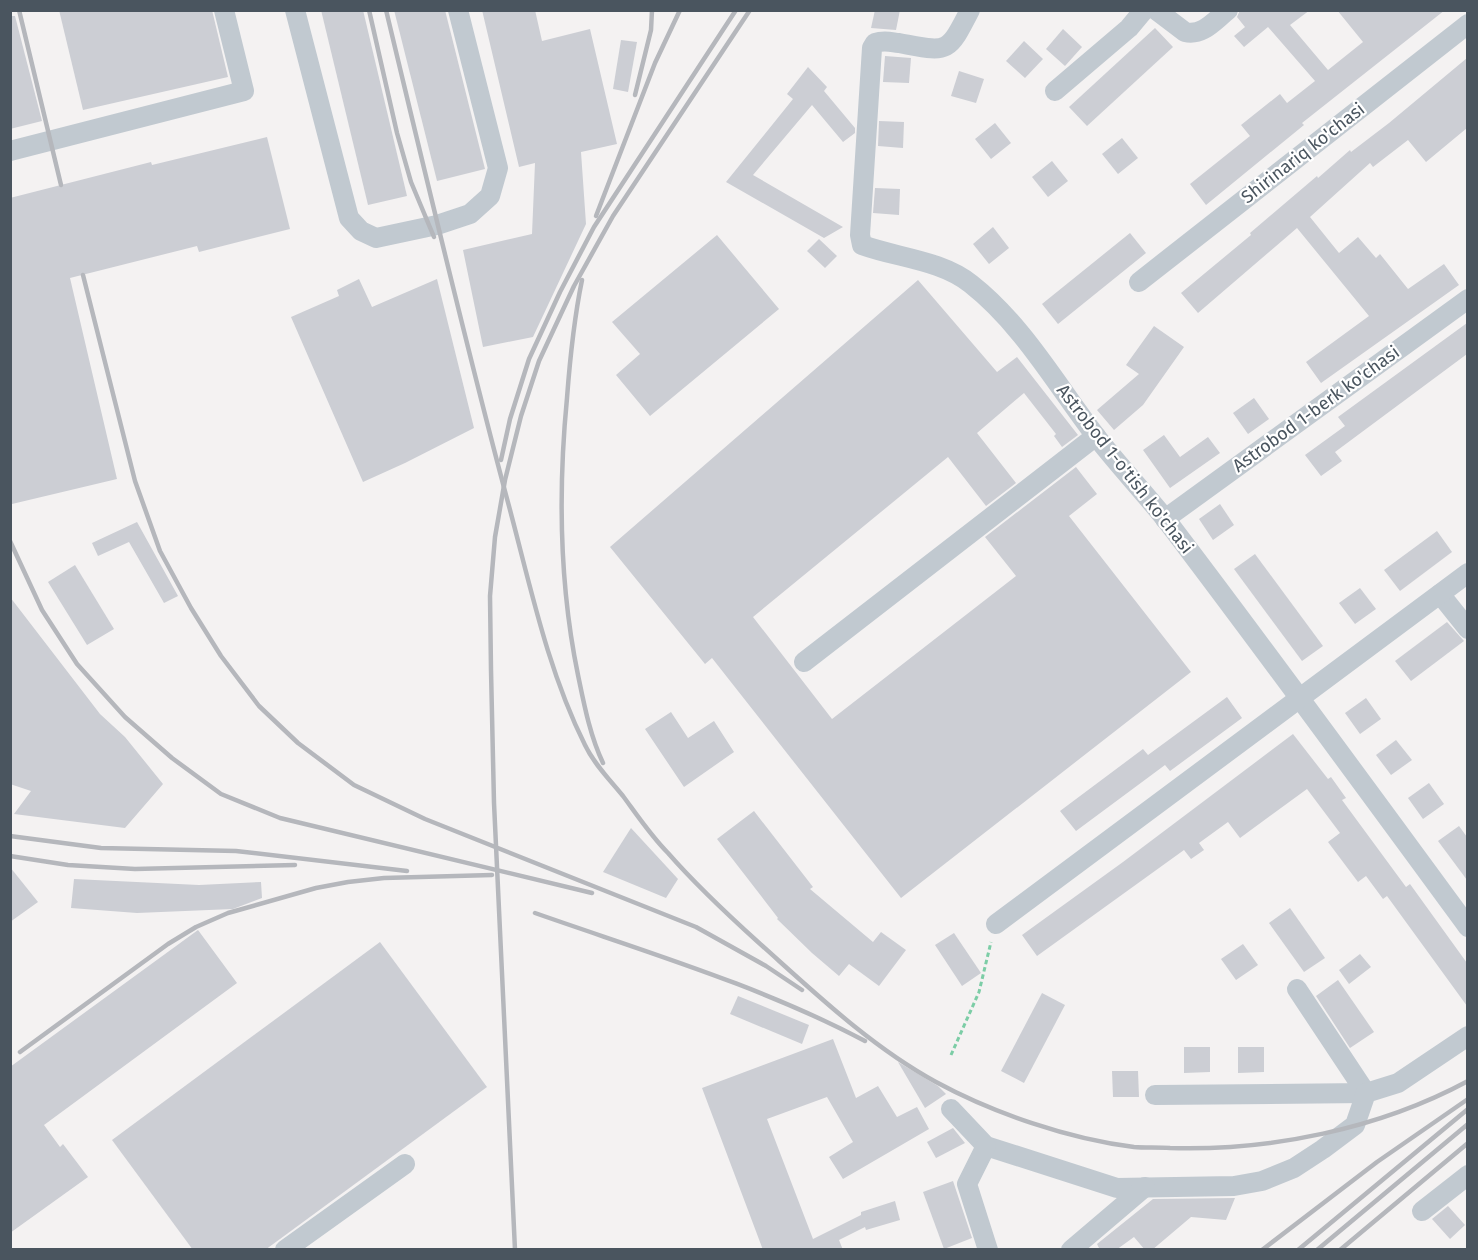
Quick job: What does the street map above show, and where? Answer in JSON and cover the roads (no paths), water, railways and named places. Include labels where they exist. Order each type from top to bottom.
[{"type":"street","points":[[10,151],[244,91],[224,10]]},
{"type":"street","points":[[295,10],[348,218],[361,231],[376,238],[437,225],[470,214],[490,196],[498,168],[458,10]]},
{"type":"street","name":"Astrobod 1-o'tish ko'chasi","points":[[970,10],[956,39],[946,47],[930,49],[885,40],[875,43],[871,55],[860,235],[862,245],[939,266],[970,283],[997,306],[1044,365],[1095,436],[1165,519],[1300,697],[1467,927]]},
{"type":"street","points":[[1055,91],[1129,28],[1144,10]]},
{"type":"street","points":[[1156,10],[1189,33],[1202,32],[1228,10]]},
{"type":"street","name":"Shirinariq ko'chasi","points":[[1139,282],[1467,24]]},
{"type":"street","name":"Astrobod 1-berk ko'chasi","points":[[1165,519],[1467,299]]},
{"type":"street","points":[[804,662],[1095,436]]},
{"type":"street","points":[[996,924],[1467,573]]},
{"type":"street","points":[[1440,594],[1467,629]]},
{"type":"street","points":[[1297,989],[1366,1093]]},
{"type":"street","points":[[1155,1095],[1366,1093],[1398,1083],[1467,1036]]},
{"type":"street","points":[[951,1109],[986,1146],[1117,1188],[1234,1186],[1262,1181],[1294,1168],[1323,1149],[1354,1125],[1366,1093]]},
{"type":"street","points":[[986,1146],[967,1184],[988,1250]]},
{"type":"street","points":[[285,1250],[405,1164]]},
{"type":"street","points":[[1422,1211],[1467,1175]]},
{"type":"street","points":[[1071,1250],[1146,1187]]},
{"type":"railway","points":[[19,10],[61,185]]},
{"type":"railway","points":[[369,10],[397,133],[411,182],[434,237]]},
{"type":"railway","points":[[386,10],[490,435],[559,685],[585,745],[598,765],[656,840],[712,899],[843,1017],[912,1068],[982,1104],[1032,1123],[1084,1138],[1134,1147],[1170,1148],[1246,1146],[1285,1141],[1323,1134],[1398,1112],[1468,1081]]},
{"type":"railway","points":[[635,95],[651,30],[652,10]]},
{"type":"railway","points":[[596,216],[655,63],[680,10]]},
{"type":"railway","points":[[501,460],[510,419],[529,359],[560,292],[594,227],[736,10]]},
{"type":"railway","points":[[515,1250],[494,803],[490,596],[495,537],[505,480],[521,416],[539,361],[574,286],[613,216],[750,10]]},
{"type":"railway","points":[[83,275],[135,481],[160,551],[191,608],[221,656],[259,706],[298,743],[354,785],[425,819],[696,927],[766,966],[802,990]]},
{"type":"railway","points":[[582,280],[569,368],[562,468],[562,537],[567,606],[578,675],[594,742],[603,763]]},
{"type":"railway","points":[[10,541],[42,610],[77,664],[125,717],[172,758],[221,794],[280,818],[592,893]]},
{"type":"railway","points":[[10,836],[101,848],[236,851],[407,871]]},
{"type":"railway","points":[[10,856],[68,865],[135,869],[295,865]]},
{"type":"railway","points":[[20,1052],[168,944],[196,927],[228,913],[316,888],[348,882],[384,878],[492,875]]},
{"type":"railway","points":[[535,913],[744,987],[826,1021],[865,1041]]},
{"type":"railway","points":[[1262,1250],[1377,1162],[1468,1099]]},
{"type":"railway","points":[[1298,1250],[1468,1109]]},
{"type":"railway","points":[[1317,1250],[1468,1124]]},
{"type":"railway","points":[[1340,1250],[1468,1143]]}]
